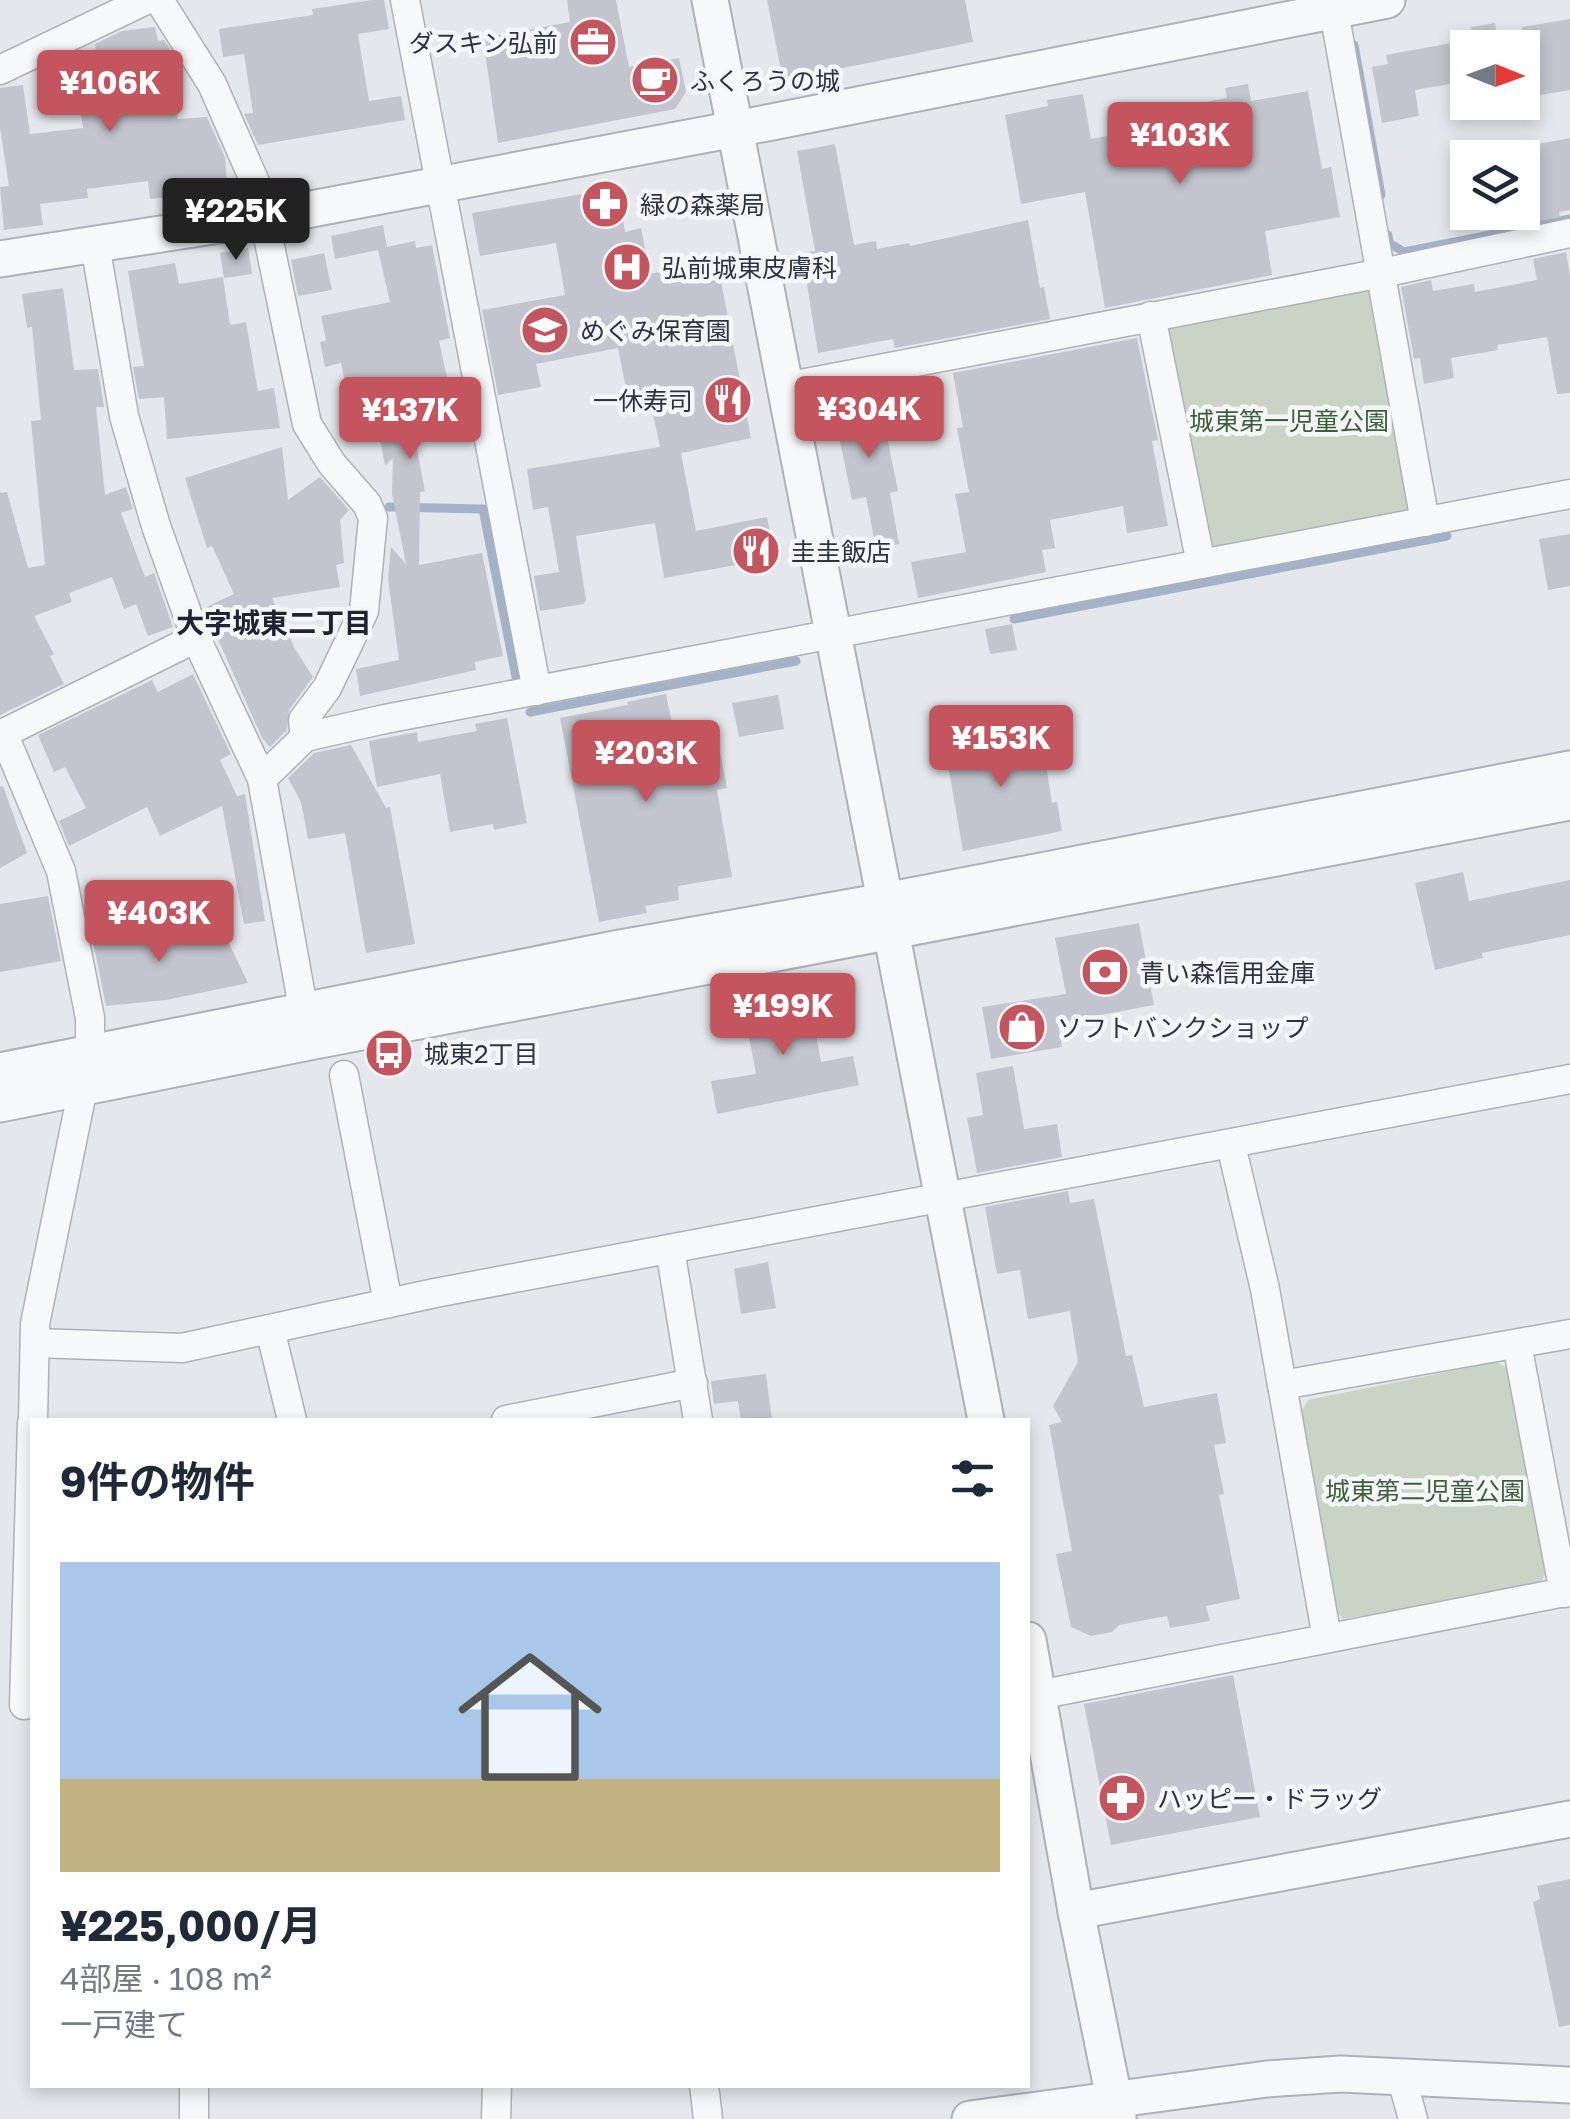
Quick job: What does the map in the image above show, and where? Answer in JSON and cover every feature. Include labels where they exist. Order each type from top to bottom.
[{"type":"street","points":[[0,70],[146,0]]},
{"type":"street","points":[[159,0],[220,100],[253,176],[307,424],[332,464],[367,504],[373,518],[364,611],[327,688],[303,720],[306,736]]},
{"type":"street","points":[[405,0],[537,692]]},
{"type":"street","points":[[710,0],[986,1418]]},
{"type":"street","points":[[0,259],[264,218],[733,129],[1333,5],[1387,0]]},
{"type":"street","points":[[1333,5],[1426,522]]},
{"type":"street","points":[[784,387],[1570,233]]},
{"type":"street","points":[[95,244],[124,416],[156,526],[196,638],[262,779],[306,1027]]},
{"type":"street","points":[[1151,316],[1201,564]]},
{"type":"street","points":[[262,779],[306,736],[1570,494]]},
{"type":"street","points":[[32,1418],[35,1324],[90,1054],[90,1018],[61,871],[2,734],[196,638]]},
{"type":"street","points":[[888,916],[1570,769]]},
{"type":"street","points":[[0,1070],[90,1054],[306,1027],[888,916],[1570,802]]},
{"type":"street","points":[[0,1104],[82,1088],[306,1027]]},
{"type":"street","points":[[344,1075],[388,1303]]},
{"type":"street","points":[[35,1343],[182,1348],[388,1303],[1570,1079]]},
{"type":"street","points":[[1231,1145],[1265,1289],[1327,1638]]},
{"type":"street","points":[[670,1249],[698,1418]]},
{"type":"street","points":[[270,1329],[292,1418]]},
{"type":"street","points":[[1282,1385],[1570,1334]]},
{"type":"street","points":[[1033,1696],[1567,1592],[1518,1344]]},
{"type":"street","points":[[516,1418],[693,1383]]},
{"type":"street","points":[[19,1708],[30,1466]]},
{"type":"street","points":[[1030,1662],[1033,1696],[1116,2108]]},
{"type":"street","points":[[1076,1911],[1570,1818]]},
{"type":"street","points":[[970,2119],[1116,2108],[1266,2079],[1340,2074],[1570,2085]]},
{"type":"street","points":[[1401,2076],[1412,2119]]},
{"type":"street","points":[[194,2088],[194,2119]]},
{"type":"street","points":[[496,2119],[497,2088]]},
{"type":"street","points":[[704,2088],[708,2119]]},
{"type":"green space","name":"城東第一児童公園","points":[[1367,291],[1375,296],[1414,501],[1406,513],[1215,548],[1204,542],[1164,338],[1171,327]]},
{"type":"green space","name":"城東第二児童公園","points":[[1496,1362],[1513,1371],[1549,1567],[1540,1584],[1343,1619],[1334,1608],[1300,1414],[1308,1400]]},
{"type":"building","points":[[384,0],[389,29],[358,34],[369,101],[401,96],[405,120],[258,145],[244,114],[253,113],[244,54],[223,57],[219,29],[313,15],[312,9]]},
{"type":"building","points":[[567,0],[616,0],[629,67],[679,58],[686,92],[675,109],[498,143],[483,38],[570,22]]},
{"type":"building","points":[[767,0],[965,0],[973,42],[783,80]]},
{"type":"building","points":[[1570,19],[1570,90],[1540,95],[1540,30],[1522,27]]},
{"type":"building","points":[[1495,23],[1496,30],[1472,30],[1471,27]]},
{"type":"building","points":[[155,27],[158,41],[164,40],[170,49],[178,119],[207,117],[225,157],[228,192],[150,199],[148,181],[87,189],[88,198],[40,204],[43,225],[4,230],[0,187],[9,186],[0,128],[0,88],[23,85],[30,134],[83,128],[74,54],[96,49],[95,44],[122,31]]},
{"type":"building","points":[[1450,43],[1450,84],[1415,90],[1419,116],[1382,123],[1372,67],[1388,64],[1386,55]]},
{"type":"building","points":[[1248,84],[1251,101],[1308,91],[1322,169],[1331,167],[1340,217],[1265,231],[1272,275],[1105,308],[1085,192],[1021,204],[1005,115],[1048,106],[1047,100],[1083,94],[1091,139],[1162,126],[1159,111],[1227,98],[1225,88]]},
{"type":"building","points":[[1570,138],[1570,210],[1559,212],[1560,217],[1540,221],[1540,144]]},
{"type":"building","points":[[835,144],[854,245],[876,241],[877,249],[909,243],[910,246],[1028,220],[1040,288],[1044,287],[1050,319],[895,348],[893,339],[818,353],[802,253],[815,251],[797,151]]},
{"type":"building","points":[[617,183],[625,232],[641,228],[650,274],[717,260],[751,438],[681,453],[696,531],[767,517],[775,558],[664,578],[655,523],[576,536],[586,600],[583,604],[540,611],[534,576],[559,572],[548,507],[533,510],[527,469],[660,447],[649,395],[628,399],[618,348],[536,364],[541,387],[498,395],[482,310],[565,295],[556,243],[480,256],[472,213],[588,193],[587,188]]},
{"type":"building","points":[[383,225],[387,247],[415,241],[416,248],[432,245],[450,338],[439,341],[452,400],[409,409],[425,491],[420,492],[419,565],[482,553],[503,656],[475,662],[476,670],[360,696],[356,669],[399,660],[388,579],[391,547],[406,564],[392,494],[393,458],[385,466],[376,417],[353,421],[341,363],[325,367],[320,342],[326,341],[321,316],[390,302],[378,250],[335,259],[331,236]]},
{"type":"building","points":[[248,248],[252,274],[224,278],[220,253]]},
{"type":"building","points":[[1566,252],[1570,276],[1570,393],[1557,394],[1547,337],[1451,358],[1454,378],[1424,384],[1420,358],[1414,359],[1401,287],[1431,280],[1433,291],[1474,284],[1475,292],[1537,280],[1533,259]]},
{"type":"building","points":[[324,253],[332,290],[298,296],[291,260]]},
{"type":"building","points":[[175,263],[179,284],[223,277],[230,325],[246,322],[258,391],[274,388],[280,428],[167,439],[164,397],[139,399],[133,367],[144,366],[128,271]]},
{"type":"building","points":[[63,288],[74,370],[98,369],[104,407],[96,407],[105,495],[126,487],[133,509],[121,513],[145,577],[154,573],[173,627],[148,636],[136,604],[124,609],[112,577],[69,593],[72,602],[34,616],[64,684],[0,715],[0,493],[7,492],[28,568],[45,565],[31,421],[41,420],[32,327],[27,328],[22,294]]},
{"type":"building","points":[[1137,338],[1158,440],[1152,441],[1168,526],[1127,533],[1123,506],[1050,520],[1055,548],[1042,550],[1046,572],[918,598],[911,562],[966,552],[955,494],[969,492],[957,428],[963,427],[953,373]]},
{"type":"building","points":[[878,392],[898,491],[890,493],[899,544],[876,548],[866,497],[852,500],[834,411],[838,398]]},
{"type":"building","points":[[282,447],[288,500],[320,477],[349,510],[340,520],[344,563],[336,565],[340,587],[272,598],[295,649],[313,677],[289,710],[287,730],[270,747],[262,738],[204,608],[234,594],[212,546],[207,548],[185,478]]},
{"type":"building","points":[[1570,534],[1570,586],[1548,590],[1539,539]]},
{"type":"building","points":[[1012,624],[1017,650],[990,654],[985,629]]},
{"type":"building","points":[[193,674],[231,754],[220,760],[237,796],[245,794],[265,921],[244,924],[222,806],[160,836],[147,807],[69,846],[59,821],[86,808],[65,767],[54,772],[38,735],[152,680],[158,692]]},
{"type":"building","points":[[666,694],[674,733],[715,725],[727,788],[717,790],[732,877],[678,886],[679,900],[645,906],[647,913],[599,922],[560,718]]},
{"type":"building","points":[[778,695],[784,729],[739,737],[732,703]]},
{"type":"building","points":[[507,718],[527,823],[494,830],[493,824],[450,832],[440,774],[377,787],[369,741],[417,732],[418,742],[477,731],[475,724]]},
{"type":"building","points":[[1041,731],[1052,803],[1057,802],[1062,831],[963,851],[944,742]]},
{"type":"building","points":[[351,745],[386,808],[390,807],[415,944],[366,953],[345,833],[308,839],[301,802],[288,778],[314,753]]},
{"type":"building","points":[[3,786],[27,853],[0,868],[0,787]]},
{"type":"building","points":[[1463,872],[1469,901],[1570,880],[1570,935],[1482,953],[1483,958],[1435,970],[1415,883]]},
{"type":"building","points":[[48,896],[61,961],[0,972],[0,904]]},
{"type":"building","points":[[86,907],[109,912],[120,936],[131,934],[132,942],[152,938],[154,949],[225,935],[248,983],[166,1000],[106,1006]]},
{"type":"building","name":"青い森信用金庫","points":[[1139,923],[1154,1005],[1058,1023],[1062,1047],[991,1059],[982,1007],[1066,994],[1055,938]]},
{"type":"building","points":[[808,992],[821,1062],[853,1056],[859,1085],[717,1114],[711,1081],[756,1074],[743,1005]]},
{"type":"building","points":[[1013,1066],[1024,1129],[1057,1124],[1062,1157],[977,1173],[967,1118],[983,1115],[976,1073]]},
{"type":"building","points":[[1068,1191],[1070,1203],[1094,1199],[1126,1356],[1132,1355],[1144,1407],[1217,1393],[1226,1443],[1214,1445],[1224,1494],[1219,1495],[1240,1599],[1206,1606],[1210,1621],[1170,1628],[1167,1616],[1119,1625],[1112,1632],[1091,1636],[1071,1627],[1056,1554],[1072,1551],[1049,1425],[1062,1422],[1053,1406],[1078,1362],[1070,1311],[1028,1319],[1020,1270],[997,1274],[985,1207]]},
{"type":"building","points":[[768,1262],[776,1308],[741,1314],[734,1269]]},
{"type":"building","points":[[766,1374],[772,1418],[741,1418],[738,1401],[714,1404],[711,1381]]},
{"type":"building","points":[[1233,1675],[1260,1817],[1111,1845],[1084,1704]]},
{"type":"building","points":[[1570,1879],[1570,2025],[1559,2027],[1533,1902],[1540,1899],[1537,1886]]},
{"type":"waterway","points":[[1354,45],[1381,195]]},
{"type":"waterway","points":[[1388,235],[1389,243],[1404,252],[1570,219]]},
{"type":"waterway","points":[[389,507],[483,509],[516,677]]},
{"type":"waterway","points":[[1014,619],[1447,536]]},
{"type":"waterway","points":[[530,712],[796,661]]},
{"type":"place","name":"ダスキン弘前","points":[[593,42]]},
{"type":"place","name":"ふくろうの城","points":[[655,80]]},
{"type":"place","name":"緑の森薬局","points":[[605,204]]},
{"type":"place","name":"弘前城東皮膚科","points":[[627,267]]},
{"type":"place","name":"めぐみ保育園","points":[[545,330]]},
{"type":"place","name":"一休寿司","points":[[728,400]]},
{"type":"place","name":"圭圭飯店","points":[[756,551]]},
{"type":"place","name":"青い森信用金庫","points":[[1105,972]]},
{"type":"place","name":"ソフトバンクショップ","points":[[1022,1027]]},
{"type":"place","name":"城東2丁目","points":[[389,1053]]},
{"type":"place","name":"ハッピー・ドラッグ","points":[[1122,1798]]},
{"type":"district","name":"大字城東二丁目","points":[[274,622]]}]
